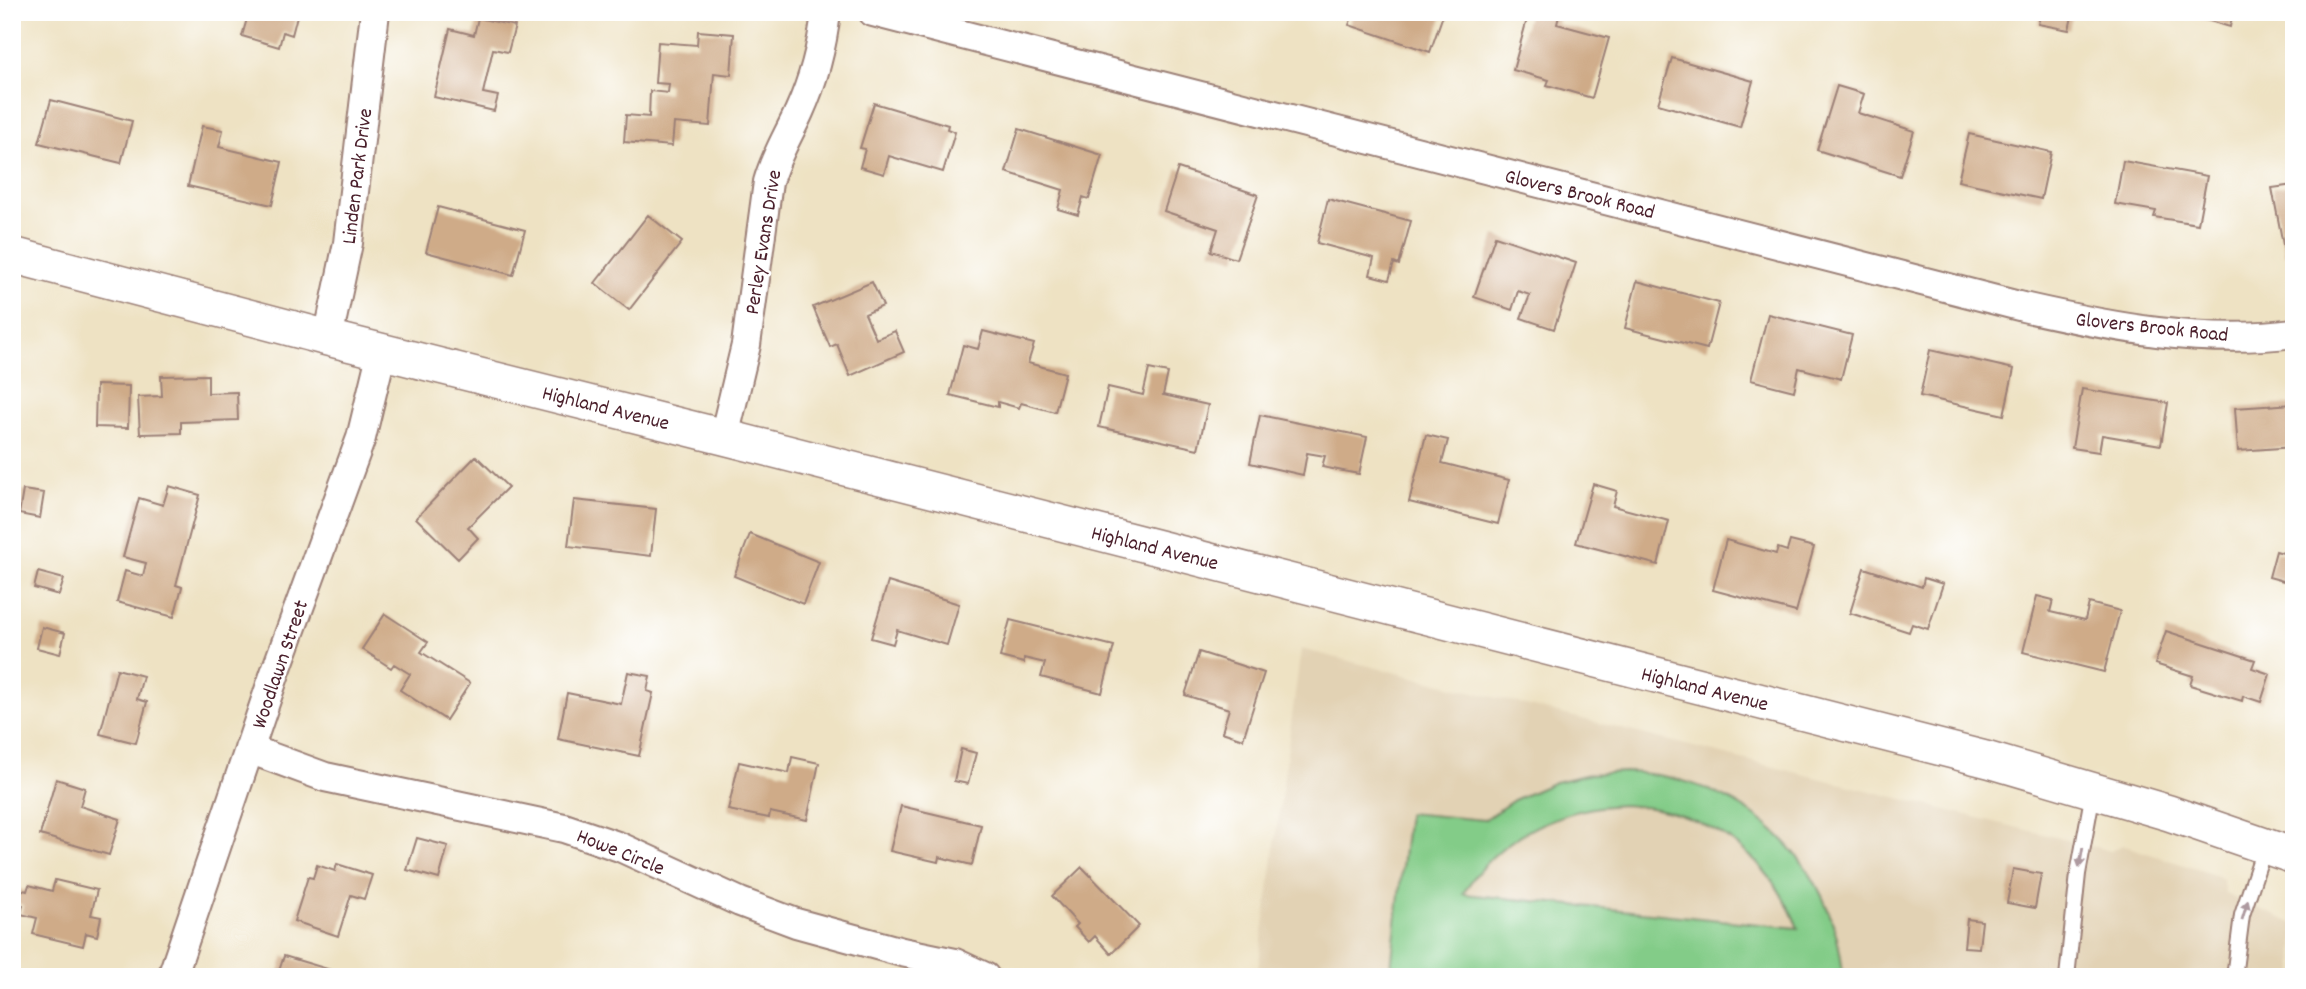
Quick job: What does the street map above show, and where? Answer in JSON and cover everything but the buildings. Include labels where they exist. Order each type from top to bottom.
[{"type":"street","name":"Linden Park Drive","points":[[328,338],[348,243],[375,12]]},
{"type":"street","name":"Perley Evans Drive","points":[[724,437],[750,323],[768,182],[773,164],[798,115],[817,67],[826,12]]},
{"type":"street","name":"Glovers Brook Road","points":[[873,12],[2023,307],[2128,328],[2196,335],[2294,333]]},
{"type":"street","name":"Highland Avenue","points":[[12,255],[328,338],[1989,760],[2280,850]]},
{"type":"street","name":"Woodlawn Street","points":[[172,977],[361,438],[382,351]]},
{"type":"street","name":"Howe Circle","points":[[250,749],[325,777],[564,828],[620,847],[740,902],[796,923],[902,953],[955,963],[985,977]]},
{"type":"lane","points":[[2067,977],[2078,874],[2093,791]]},
{"type":"lane","points":[[2234,977],[2242,915],[2280,850]]},
{"type":"shaded area","points":[[1301,649],[2111,851],[2122,845],[2215,875],[2222,879],[2225,894],[2294,924],[2294,977],[1257,977]]},
{"type":"green space","points":[[1625,772],[1667,777],[1707,789],[1743,808],[1774,832],[1801,861],[1822,896],[1836,934],[1843,977],[1390,977],[1408,813],[1484,820],[1514,800],[1555,782],[1590,774]],"holes":[[[1624,805],[1654,809],[1707,826],[1751,857],[1770,877],[1798,928],[1463,894],[1493,856],[1512,841],[1554,819],[1600,807]]]}]
